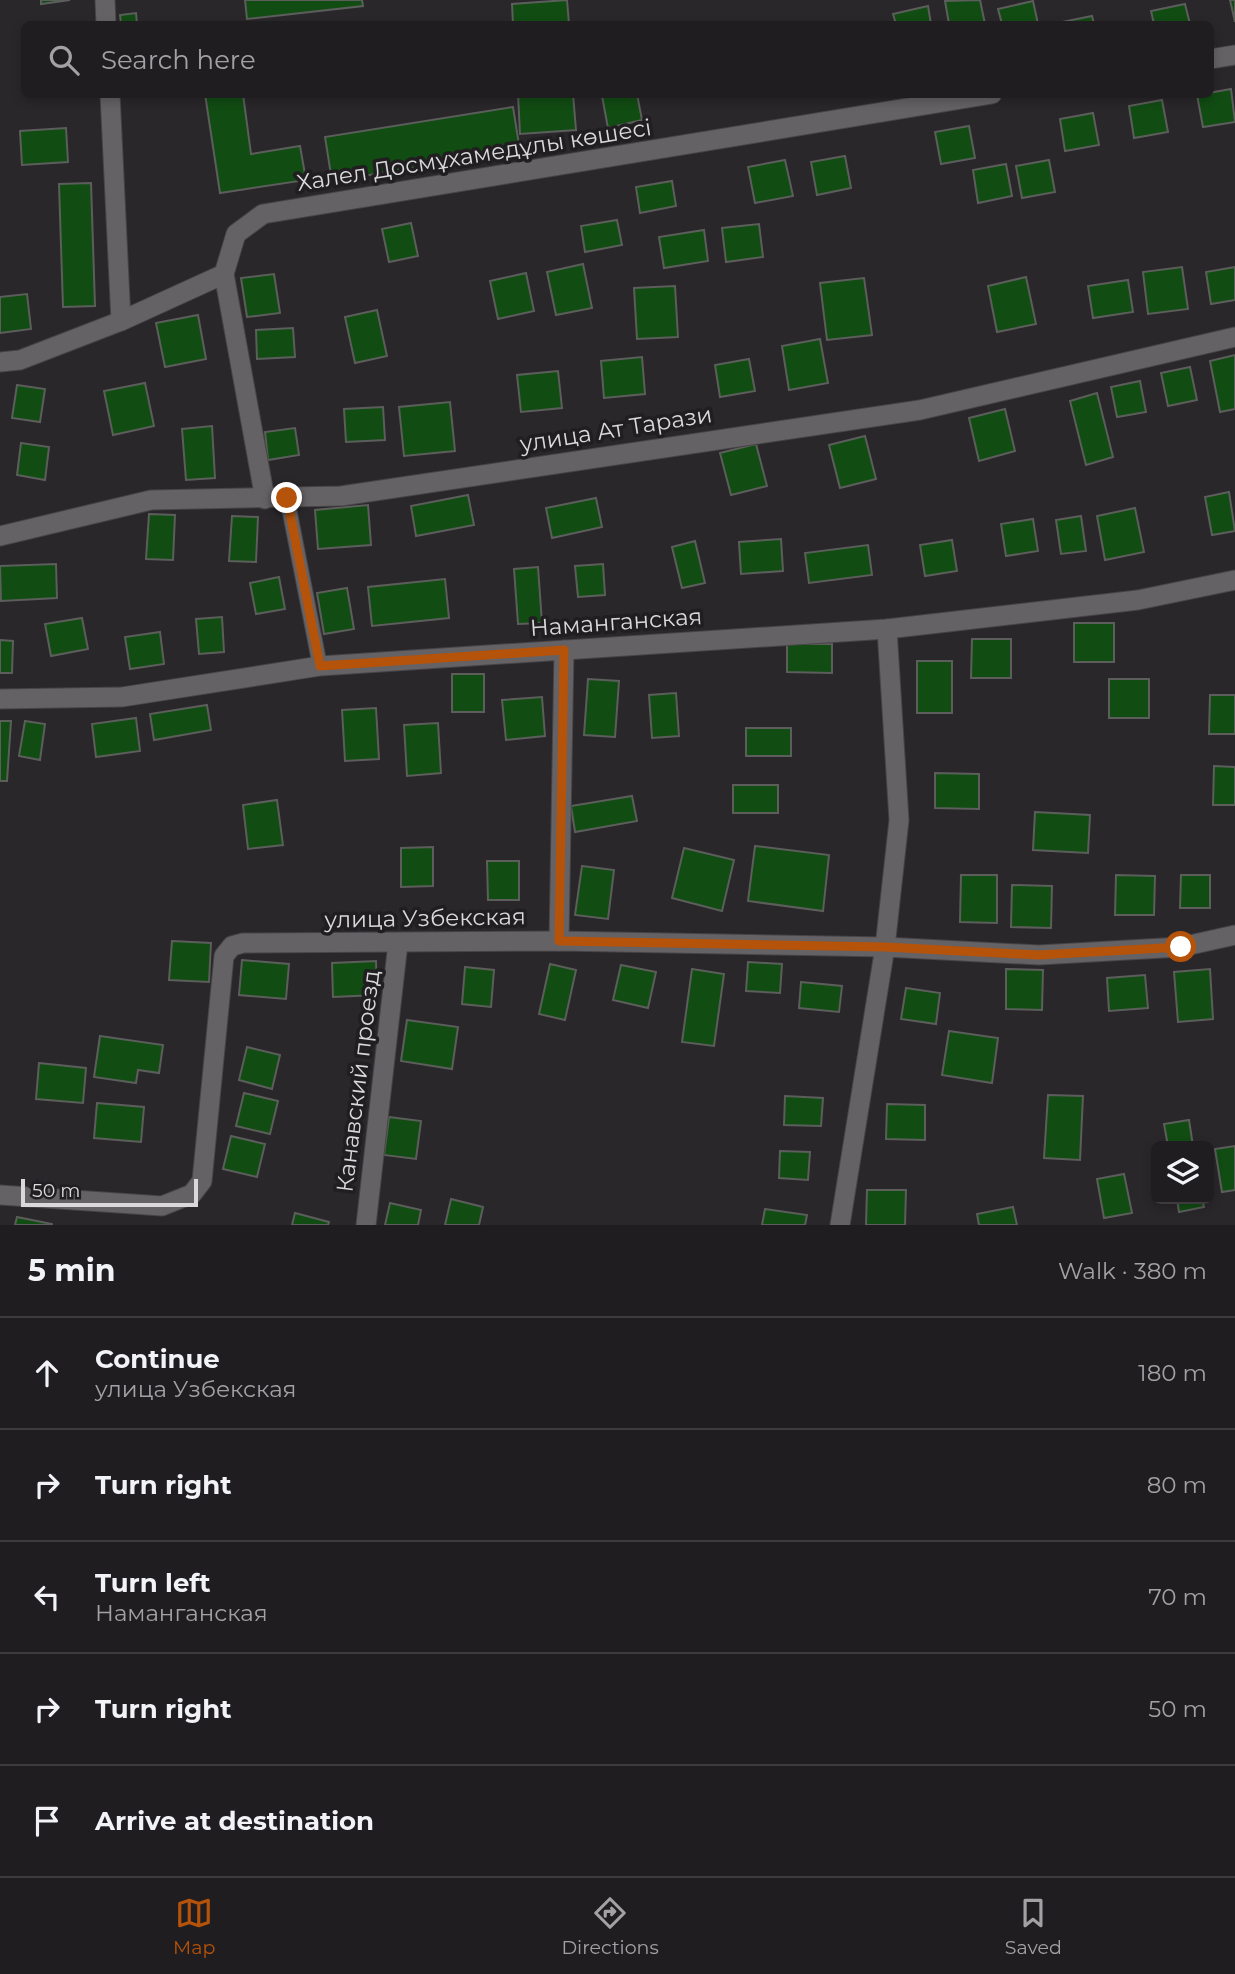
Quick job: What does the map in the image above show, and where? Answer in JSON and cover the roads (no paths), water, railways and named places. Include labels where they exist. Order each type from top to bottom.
[{"type":"street","points":[[105,0],[106,21]]},
{"type":"street","points":[[1214,58],[1235,55]]},
{"type":"street","points":[[110,98],[121,321]]},
{"type":"street","name":"Халел Досмұхамедұлы көшесі","points":[[265,499],[224,274],[236,234],[263,214],[968,98]]},
{"type":"street","points":[[0,362],[20,360],[121,321],[224,274]]},
{"type":"street","name":"улица Ат Тарази","points":[[0,536],[151,500],[341,496],[919,410],[1235,337]]},
{"type":"street","name":"Наманганская","points":[[0,699],[122,697],[320,666],[887,629],[1138,600],[1235,580]]},
{"type":"street","points":[[840,1225],[885,947],[899,820],[887,629]]},
{"type":"street","points":[[559,941],[564,650]]},
{"type":"street","name":"улица Узбекская","points":[[0,1195],[163,1206],[192,1194],[202,1181],[224,956],[232,946],[243,943],[559,941],[885,947],[1039,955],[1181,947],[1235,935]]},
{"type":"street","name":"Канавский проезд","points":[[366,1225],[398,943]]},
{"type":"lane","points":[[287,498],[320,666]]}]
